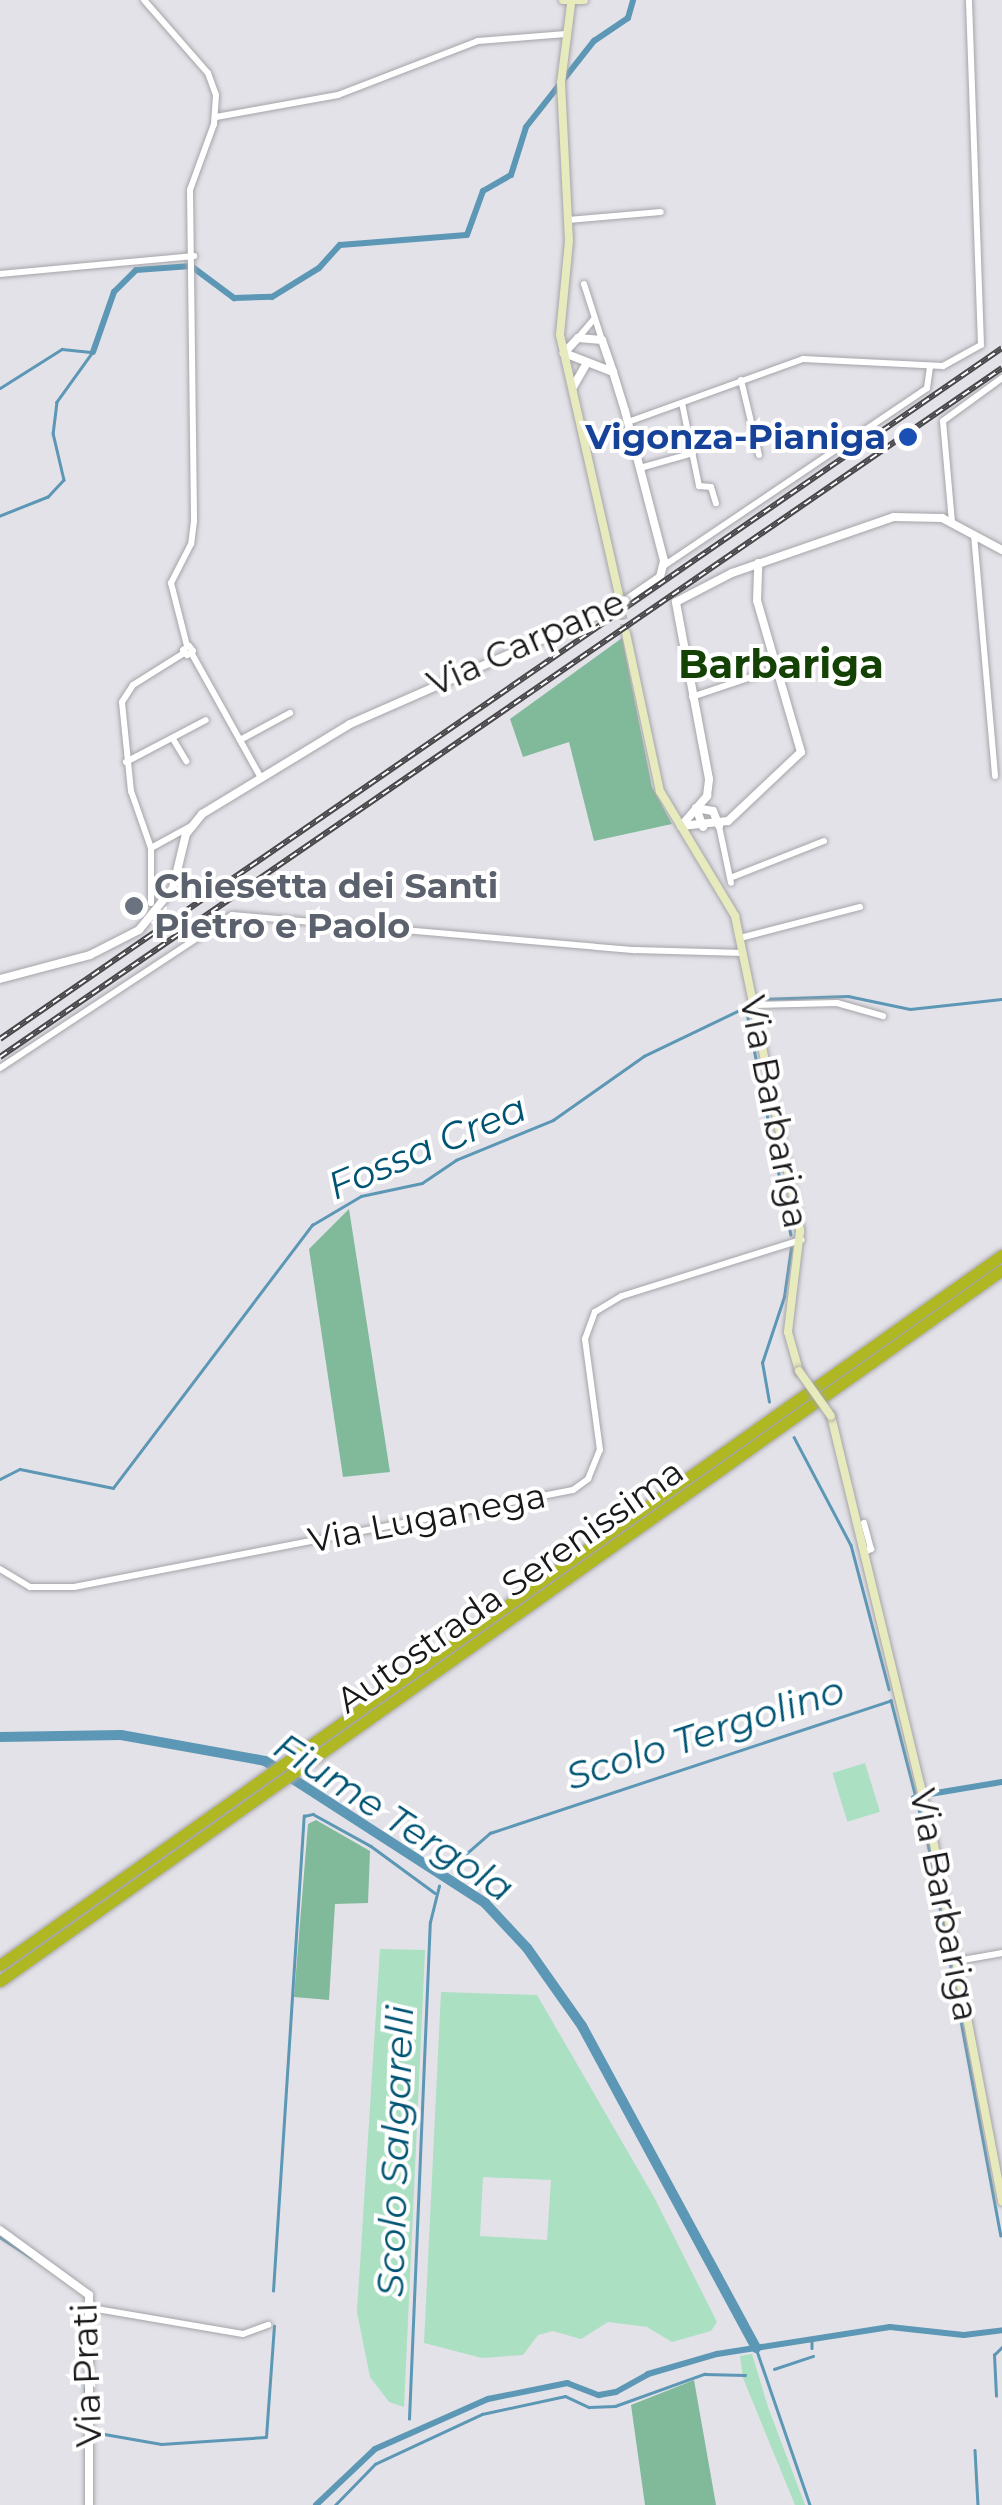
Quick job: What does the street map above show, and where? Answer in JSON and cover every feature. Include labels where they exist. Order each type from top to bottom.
[{"type":"highway","name":"Autostrada Serenissima","points":[[0,1965],[1002,1256]]},
{"type":"highway","name":"Autostrada Serenissima","points":[[0,1980],[1002,1270]]},
{"type":"main road","points":[[584,0],[567,2],[561,83],[568,220],[560,328],[621,602]]},
{"type":"main road","name":"Via Barbariga","points":[[626,633],[666,803],[730,901],[740,938],[800,1240],[788,1332],[799,1371],[831,1416],[957,1960],[1002,2202]]},
{"type":"street","points":[[144,0],[208,73],[216,117],[191,183],[194,533],[170,582],[188,651],[261,778]]},
{"type":"street","points":[[628,422],[814,358],[930,366],[954,363],[981,345],[970,0]]},
{"type":"street","points":[[973,13],[977,0]]},
{"type":"street","points":[[216,117],[338,95],[478,41],[566,34]]},
{"type":"street","points":[[568,220],[661,212]]},
{"type":"street","points":[[0,274],[194,263]]},
{"type":"street","points":[[584,284],[628,422],[665,566]]},
{"type":"street","points":[[594,318],[564,353],[613,372]]},
{"type":"street","points":[[560,328],[604,345]]},
{"type":"street","points":[[573,387],[604,345]]},
{"type":"street","name":"Via Carpane","points":[[151,848],[382,708],[621,602],[660,577],[665,566],[927,388],[930,366]]},
{"type":"street","points":[[952,522],[943,421],[1002,378]]},
{"type":"street","points":[[741,380],[758,456]]},
{"type":"street","points":[[682,403],[699,486],[712,487],[716,503]]},
{"type":"street","points":[[640,468],[692,453]]},
{"type":"street","points":[[682,826],[709,779],[674,606],[758,563],[883,520],[926,514],[952,522],[1002,550]]},
{"type":"street","points":[[974,534],[996,776]]},
{"type":"street","points":[[682,826],[719,826],[801,752],[757,601],[758,563]]},
{"type":"street","points":[[151,903],[151,848],[138,823],[126,762],[123,697],[188,651]]},
{"type":"street","points":[[692,698],[770,671]]},
{"type":"street","points":[[240,740],[290,713]]},
{"type":"street","points":[[126,762],[206,720]]},
{"type":"street","points":[[173,739],[186,761]]},
{"type":"street","points":[[666,803],[713,811],[730,881],[824,840]]},
{"type":"street","points":[[694,809],[703,827],[696,847]]},
{"type":"street","points":[[0,979],[98,952],[147,924],[173,888],[190,826]]},
{"type":"street","points":[[740,938],[860,907]]},
{"type":"street","points":[[0,1068],[232,916],[635,950],[743,953]]},
{"type":"street","points":[[754,1006],[836,1003],[882,1016]]},
{"type":"street","name":"Via Luganega","points":[[0,1569],[30,1587],[74,1586],[573,1490],[588,1479],[600,1450],[585,1339],[595,1312],[610,1300],[800,1240]]},
{"type":"street","name":"Via Barbariga","points":[[864,1523],[870,1549],[864,1552]]},
{"type":"street","points":[[957,1960],[1002,1953]]},
{"type":"street","name":"Via Prati","points":[[0,2230],[84,2287],[92,2308],[90,2505]]},
{"type":"street","points":[[92,2308],[243,2334],[268,2325]]},
{"type":"green space","points":[[622,638],[652,787],[672,824],[594,841],[569,742],[523,757],[510,719]]},
{"type":"green space","points":[[349,1209],[390,1472],[343,1477],[309,1249]]},
{"type":"green space","points":[[865,1763],[880,1812],[847,1822],[832,1773]]},
{"type":"green space","points":[[316,1820],[370,1851],[368,1903],[335,1904],[329,2000],[294,1997],[308,1824]]},
{"type":"green space","points":[[380,1949],[425,1950],[404,2407],[389,2402],[370,2377],[357,2312]]},
{"type":"green space","points":[[441,1992],[537,1995],[654,2197],[717,2322],[711,2331],[672,2342],[647,2327],[608,2322],[581,2339],[553,2331],[538,2335],[523,2355],[482,2358],[424,2343]],"holes":[[[483,2177],[551,2180],[547,2240],[480,2236]]]},
{"type":"green space","points":[[752,2354],[805,2505],[795,2505],[743,2378],[740,2356]]},
{"type":"green space","points":[[694,2380],[716,2505],[645,2505],[631,2405]]},
{"type":"waterway","points":[[93,352],[114,292],[136,270],[191,266],[234,298],[272,297],[319,268],[340,245],[467,235],[483,191],[511,175],[526,127],[594,41],[628,18],[633,0]]},
{"type":"waterway","points":[[0,388],[62,349],[93,352],[57,402],[53,433],[64,480],[48,497],[0,516]]},
{"type":"waterway","points":[[762,999],[848,996],[910,1009],[1002,999]]},
{"type":"waterway","name":"Fossa Crea","points":[[0,1479],[20,1469],[113,1488],[312,1225],[361,1196],[422,1183],[456,1160],[553,1120],[644,1056],[748,1006]]},
{"type":"waterway","name":"Fossa Crea","points":[[746,1008],[791,1235]]},
{"type":"waterway","name":"Fossa Crea","points":[[769,1402],[762,1363],[784,1297],[791,1248]]},
{"type":"waterway","name":"Fossa Crea","points":[[794,1437],[851,1545],[889,1689]]},
{"type":"waterway","name":"Scolo Tergolino","points":[[451,1867],[490,1833],[891,1700],[929,1848],[1001,2235]]},
{"type":"waterway","name":"Fiume Tergola","points":[[0,1737],[121,1735],[265,1761],[485,1903],[527,1948],[582,2026],[756,2348]]},
{"type":"waterway","name":"Scolo Tergolino","points":[[930,1794],[1002,1782]]},
{"type":"waterway","name":"Scolo Tergolino","points":[[914,1798],[918,1797]]},
{"type":"waterway","points":[[273,2291],[304,1816],[313,1814],[371,1846],[435,1893]]},
{"type":"waterway","name":"Scolo Salgarelli","points":[[409,2419],[430,1922],[439,1886]]},
{"type":"waterway","points":[[0,2237],[32,2258]]},
{"type":"waterway","points":[[93,2432],[161,2444],[266,2437],[274,2326]]},
{"type":"waterway","points":[[316,2505],[375,2449],[488,2399],[567,2383],[599,2395],[616,2392],[648,2374],[717,2354],[890,2327],[964,2335],[1002,2330]]},
{"type":"waterway","points":[[812,2339],[812,2348]]},
{"type":"waterway","points":[[996,2396],[994,2355],[1002,2347]]},
{"type":"waterway","points":[[756,2348],[810,2505]]},
{"type":"waterway","points":[[85,2354],[85,2430]]},
{"type":"waterway","points":[[774,2369],[813,2356]]},
{"type":"waterway","points":[[335,2505],[375,2464],[482,2414],[565,2396],[589,2407],[615,2406],[704,2374],[745,2375]]},
{"type":"waterway","points":[[975,2450],[978,2505]]},
{"type":"tunnel","points":[[620,600],[626,633]]},
{"type":"railway","points":[[0,1039],[1002,348]]},
{"type":"railway","points":[[0,1057],[1002,368]]},
{"type":"place","name":"Vigonza-Pianiga","points":[[908,437]]},
{"type":"place","name":"Chiesetta dei Santi Pietro e Paolo","points":[[134,906]]},
{"type":"district","name":"Barbariga","points":[[781,664]]}]
